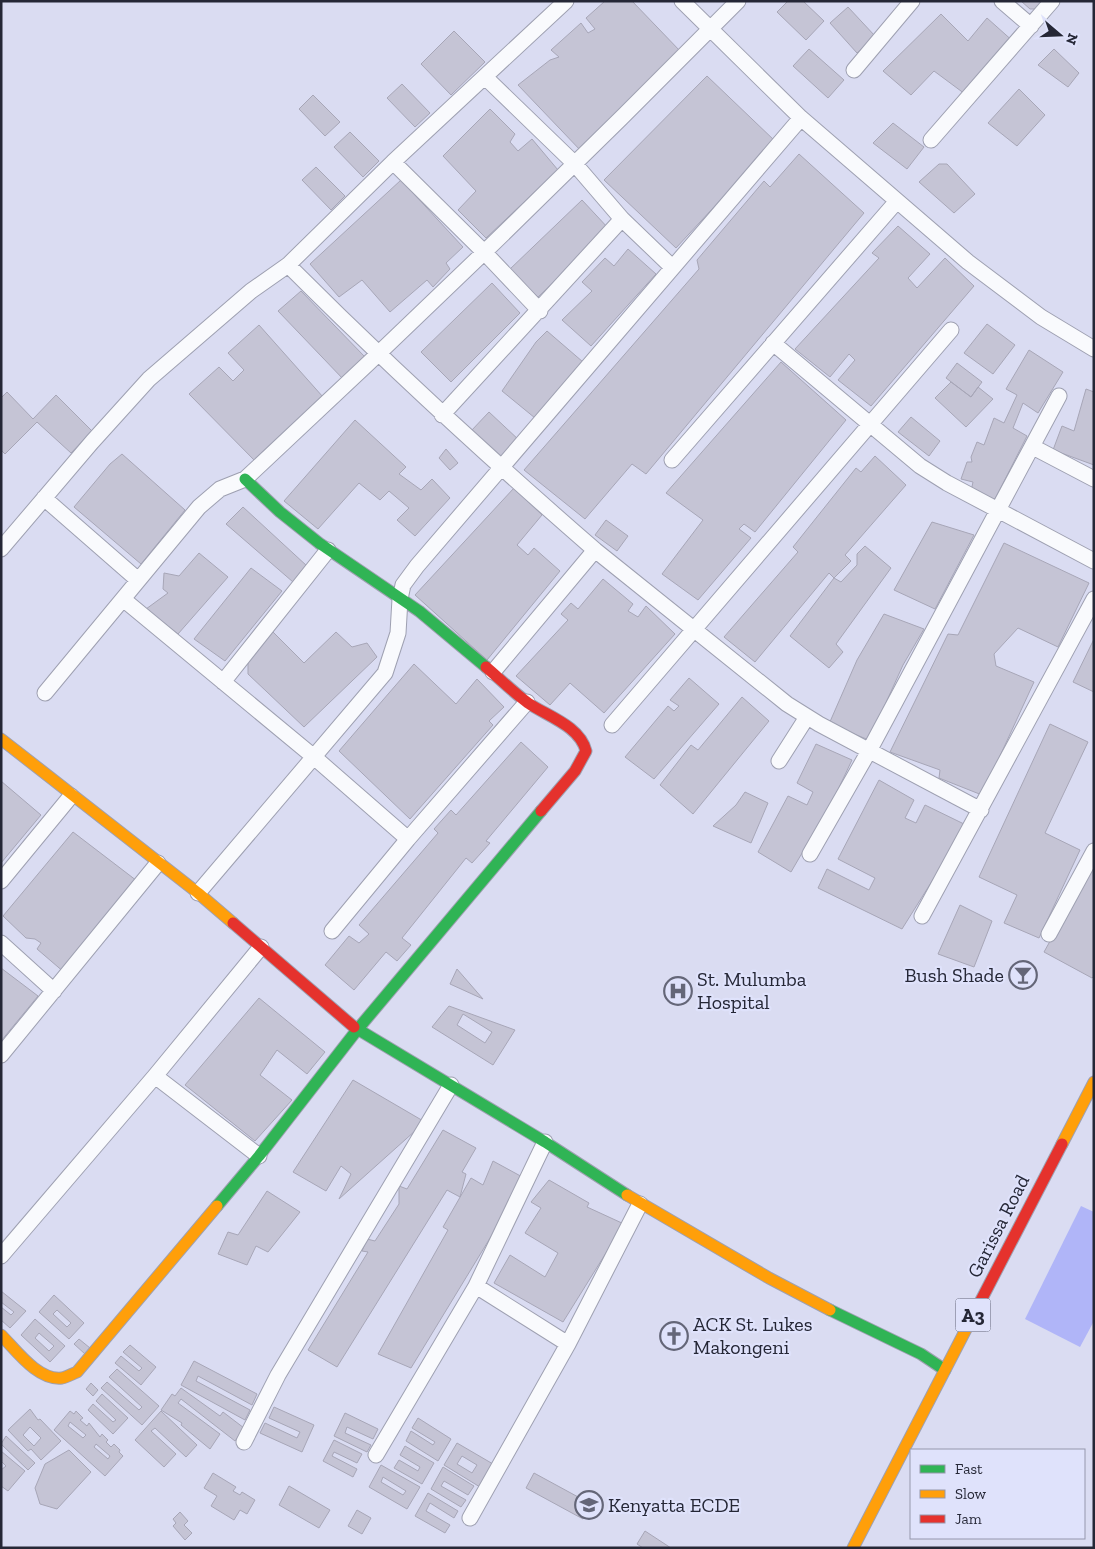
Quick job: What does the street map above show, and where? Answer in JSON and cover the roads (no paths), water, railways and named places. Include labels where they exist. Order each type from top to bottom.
[{"type":"main road","points":[[1,1335],[47,1375],[62,1378],[77,1372],[259,1156],[357,1030],[575,771],[583,757],[584,742],[575,732],[527,702],[444,630],[328,550],[280,512],[245,479]]},
{"type":"main road","points":[[1,739],[71,796],[108,821],[158,863],[198,893],[357,1030],[545,1142],[640,1204],[769,1278],[921,1354],[945,1370]]},
{"type":"main road","name":"Garissa Road","points":[[853,1548],[1094,1082]]},
{"type":"street","points":[[1,549],[149,379],[251,292],[288,265],[393,162],[566,1]]},
{"type":"street","points":[[682,1],[801,118],[968,262],[1041,317],[1094,349]]},
{"type":"street","points":[[45,693],[72,657],[199,507],[220,488],[245,479],[378,355],[485,253],[738,1]]},
{"type":"street","points":[[854,70],[912,1]]},
{"type":"street","points":[[1002,1],[1031,26]]},
{"type":"street","points":[[931,140],[1052,1]]},
{"type":"street","points":[[485,77],[574,163],[622,218],[672,267]]},
{"type":"street","points":[[198,893],[385,673],[398,633],[400,599],[403,586],[417,566],[801,118]]},
{"type":"street","points":[[393,162],[485,253],[540,311]]},
{"type":"street","points":[[672,460],[897,201]]},
{"type":"street","points":[[442,415],[540,311],[622,218]]},
{"type":"street","points":[[288,265],[378,355],[501,469],[595,550],[787,704],[869,751],[981,810]]},
{"type":"street","points":[[612,725],[693,628],[951,330]]},
{"type":"street","points":[[773,343],[920,466],[947,484],[1094,561]]},
{"type":"street","points":[[810,854],[869,751],[1059,396]]},
{"type":"street","points":[[1033,447],[1094,479]]},
{"type":"street","points":[[44,498],[138,580]]},
{"type":"street","points":[[223,682],[328,550]]},
{"type":"street","points":[[493,672],[595,550]]},
{"type":"street","points":[[123,599],[314,757],[408,839]]},
{"type":"street","points":[[922,916],[1094,599]]},
{"type":"street","points":[[332,931],[408,839],[527,702]]},
{"type":"street","points":[[779,761],[807,717]]},
{"type":"street","points":[[1,881],[71,796]]},
{"type":"street","points":[[1048,934],[1094,851]]},
{"type":"street","points":[[1,1055],[158,863]]},
{"type":"street","points":[[1,943],[54,991]]},
{"type":"street","points":[[1,1256],[155,1076],[261,946]]},
{"type":"street","points":[[155,1076],[259,1156]]},
{"type":"street","points":[[244,1442],[278,1375],[452,1085]]},
{"type":"street","points":[[376,1455],[476,1286],[545,1142]]},
{"type":"street","points":[[470,1518],[568,1344],[640,1204]]},
{"type":"street","points":[[476,1286],[568,1344]]},
{"type":"water","points":[[1081,1206],[1094,1212],[1094,1321],[1080,1347],[1025,1319]]},
{"type":"place","name":"Bush Shade","points":[[1023,975]]},
{"type":"place","name":"St. Mulumba Hospital","points":[[678,991]]},
{"type":"place","name":"ACK St. Lukes Makongeni","points":[[674,1336]]},
{"type":"place","name":"Kenyatta ECDE","points":[[589,1505]]}]
